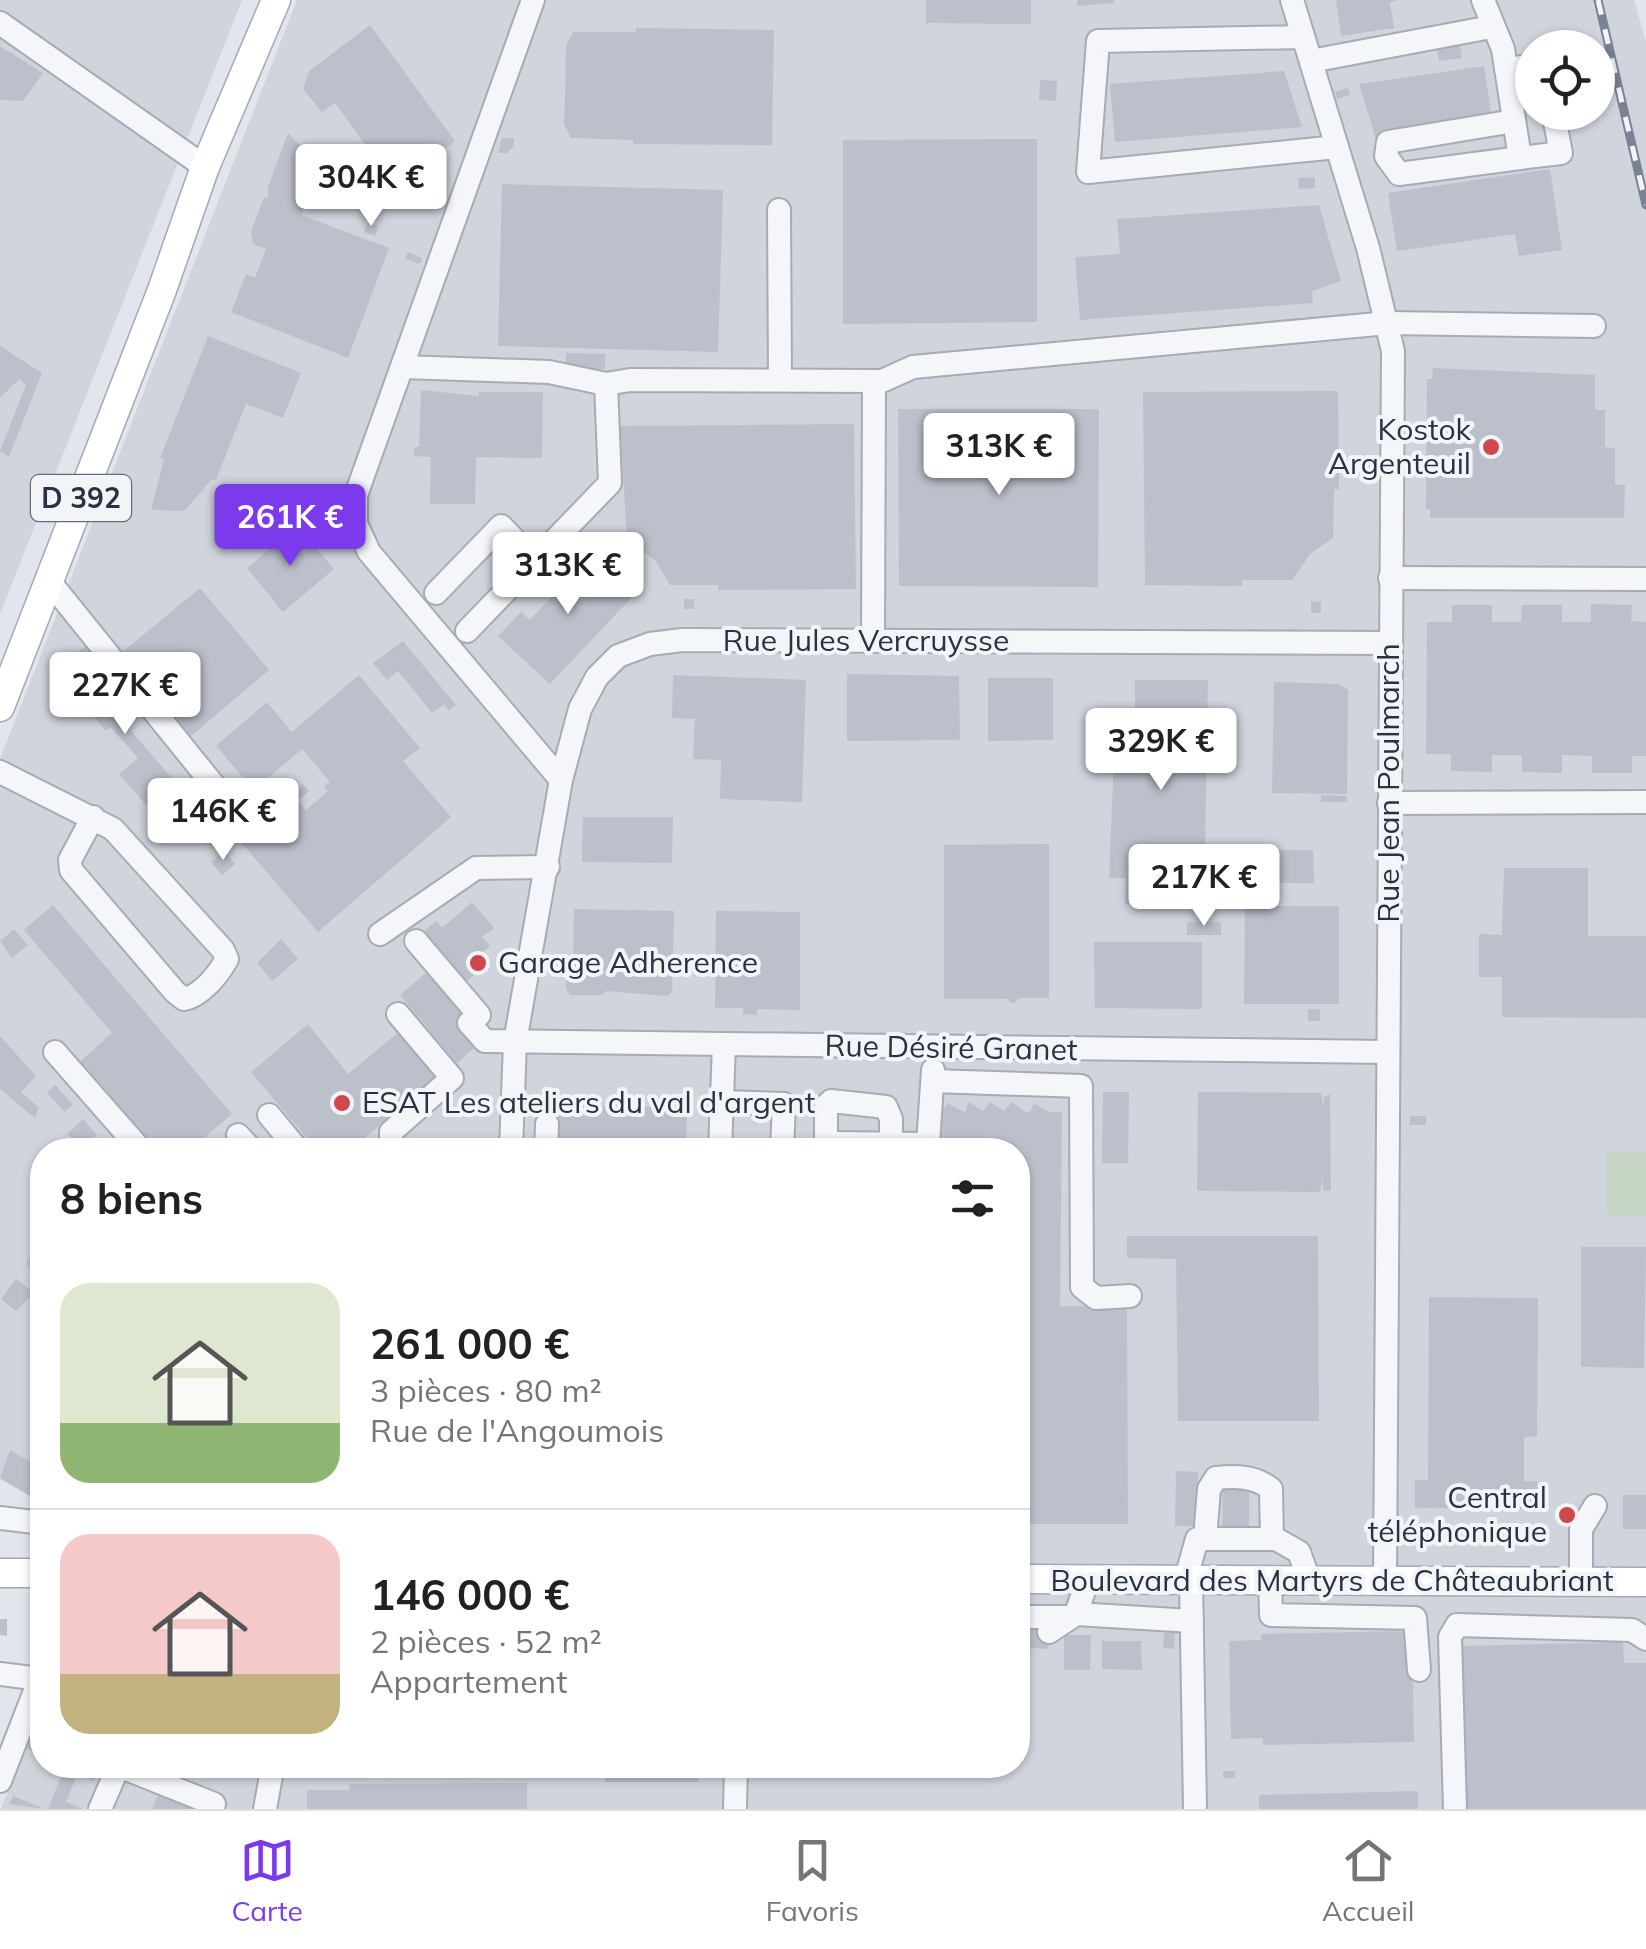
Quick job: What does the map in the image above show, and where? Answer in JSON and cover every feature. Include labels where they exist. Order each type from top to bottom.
[{"type":"main road","name":"D 392","points":[[162,290],[216,170],[276,0]]},
{"type":"main road","name":"D 392","points":[[0,707],[162,290],[205,166],[248,72]]},
{"type":"main road","points":[[0,1572],[30,1573]]},
{"type":"main road","name":"Boulevard des Martyrs de Châteaubriant","points":[[1030,1579],[1646,1582]]},
{"type":"street","points":[[534,0],[356,494],[356,524],[369,552],[561,780]]},
{"type":"street","name":"Rue Jean Poulmarch","points":[[1292,0],[1388,322],[1393,351],[1386,1581]]},
{"type":"street","points":[[1484,0],[1491,27],[1503,49],[1520,158]]},
{"type":"street","points":[[0,24],[205,166]]},
{"type":"street","points":[[1311,61],[1491,27]]},
{"type":"street","points":[[1303,37],[1098,41],[1088,172],[1339,153],[1386,156]]},
{"type":"street","points":[[1506,69],[1515,68]]},
{"type":"street","points":[[1514,121],[1388,142],[1386,156],[1399,174],[1561,154],[1556,130]]},
{"type":"street","points":[[779,210],[780,380]]},
{"type":"street","points":[[403,368],[549,372],[606,384],[630,380],[874,381],[913,366],[1388,322],[1594,326]]},
{"type":"street","points":[[873,641],[874,381]]},
{"type":"street","points":[[467,631],[610,484],[606,384]]},
{"type":"street","points":[[436,592],[501,526],[535,561]]},
{"type":"street","points":[[1390,578],[1646,579]]},
{"type":"street","points":[[49,581],[228,803]]},
{"type":"street","name":"Rue Jules Vercruysse","points":[[511,1138],[515,1042],[561,780],[575,728],[597,678],[618,656],[650,644],[1390,643]]},
{"type":"street","points":[[528,740],[549,743],[575,728]]},
{"type":"street","points":[[0,772],[93,817],[113,829],[223,950],[226,959],[221,970],[193,997],[184,999],[174,992],[71,870],[70,860],[93,817]]},
{"type":"street","points":[[1389,803],[1646,802]]},
{"type":"street","points":[[380,934],[476,868],[548,867]]},
{"type":"street","name":"Rue Désiré Granet","points":[[416,942],[479,1014],[469,1024],[484,1041],[1388,1052]]},
{"type":"street","points":[[391,1138],[391,1132],[452,1078],[398,1014]]},
{"type":"street","points":[[720,1138],[724,1045]]},
{"type":"street","points":[[929,1138],[935,1049]]},
{"type":"street","points":[[56,1052],[131,1138]]},
{"type":"street","points":[[933,1081],[1081,1086],[1082,1286],[1096,1298],[1130,1296]]},
{"type":"street","points":[[826,1138],[826,1106],[831,1101],[886,1107],[891,1118],[891,1138]]},
{"type":"street","points":[[722,1102],[784,1104],[783,1138]]},
{"type":"street","points":[[269,1115],[288,1138]]},
{"type":"street","points":[[546,1124],[546,1138]]},
{"type":"street","points":[[1205,1539],[1208,1489],[1216,1478],[1228,1477],[1262,1482],[1271,1490],[1272,1538]]},
{"type":"street","points":[[1581,1582],[1581,1529],[1595,1506]]},
{"type":"street","points":[[0,1518],[30,1522]]},
{"type":"street","points":[[1194,1809],[1188,1578],[1194,1542],[1285,1540],[1299,1552],[1309,1580]]},
{"type":"street","points":[[1064,1621],[1088,1579]]},
{"type":"street","points":[[1270,1579],[1271,1615],[1415,1618],[1419,1670]]},
{"type":"street","points":[[1030,1618],[1192,1621]]},
{"type":"street","points":[[1455,1809],[1450,1637],[1456,1625],[1632,1630],[1646,1639]]},
{"type":"street","points":[[0,1674],[30,1675]]},
{"type":"street","points":[[0,1781],[30,1704]]},
{"type":"street","points":[[100,1809],[113,1778]]},
{"type":"street","points":[[149,1778],[214,1804]]},
{"type":"street","points":[[265,1809],[271,1778]]},
{"type":"street","points":[[735,1809],[736,1778]]},
{"type":"shaded area","points":[[0,0],[242,0],[0,614]]},
{"type":"shaded area","points":[[297,0],[1634,0],[1646,42],[1646,1809],[1,1809],[30,1733],[30,1778],[1030,1778],[1030,1138],[30,1138],[30,1496],[0,1479],[0,759]]},
{"type":"green space","points":[[1607,1152],[1646,1152],[1646,1215],[1607,1215]]},
{"type":"building","points":[[926,0],[1031,0],[1031,24],[926,23]]},
{"type":"building","points":[[1077,0],[1114,0],[1114,3],[1077,6]]},
{"type":"building","points":[[1336,0],[1397,0],[1390,3],[1394,28],[1341,36]]},
{"type":"building","points":[[370,25],[455,141],[396,187],[335,103],[322,112],[303,89],[309,71]]},
{"type":"building","points":[[636,28],[774,30],[772,145],[633,144],[633,140],[571,138],[564,124],[566,46],[573,32],[636,32]]},
{"type":"building","points":[[1460,45],[1462,58],[1439,61],[1437,47]]},
{"type":"building","points":[[0,46],[43,73],[23,101],[0,100]]},
{"type":"building","points":[[1484,66],[1492,119],[1376,139],[1359,84]]},
{"type":"building","points":[[1284,71],[1302,127],[1115,142],[1110,84]]},
{"type":"building","points":[[1040,80],[1057,81],[1056,101],[1039,100]]},
{"type":"building","points":[[1348,88],[1350,95],[1337,99],[1335,92]]},
{"type":"building","points":[[288,133],[322,168],[301,215],[389,248],[348,358],[231,312],[246,274],[255,278],[266,249],[253,244],[251,232],[264,197],[268,199],[268,187]]},
{"type":"building","points":[[502,138],[514,138],[514,146],[507,153],[498,153]]},
{"type":"building","points":[[1037,139],[1037,322],[843,324],[843,140]]},
{"type":"building","points":[[1550,169],[1562,250],[1519,256],[1515,234],[1397,251],[1388,193]]},
{"type":"building","points":[[1315,177],[1315,188],[1299,189],[1298,178]]},
{"type":"building","points":[[502,184],[723,190],[718,352],[498,346]]},
{"type":"building","points":[[1319,205],[1341,281],[1312,291],[1313,303],[1080,320],[1075,257],[1120,254],[1117,219]]},
{"type":"building","points":[[368,222],[378,226],[375,236],[364,232]]},
{"type":"building","points":[[408,252],[422,258],[420,264],[405,259]]},
{"type":"building","points":[[208,336],[301,373],[283,418],[246,404],[216,480],[212,479],[184,511],[151,510],[164,459],[160,458]]},
{"type":"building","points":[[0,346],[42,373],[9,457],[0,451],[26,385],[19,379],[0,398]]},
{"type":"building","points":[[566,353],[605,354],[605,369],[566,368]]},
{"type":"building","points":[[1433,368],[1595,375],[1595,410],[1605,410],[1605,447],[1615,448],[1615,485],[1625,485],[1624,518],[1430,518],[1430,509],[1426,509],[1427,379],[1432,379]]},
{"type":"building","points":[[421,390],[479,396],[479,392],[543,392],[542,458],[476,457],[475,504],[430,504],[431,457],[414,456],[414,447],[419,447]]},
{"type":"building","points":[[1338,391],[1339,489],[1334,489],[1333,538],[1311,553],[1292,580],[1242,580],[1242,586],[1145,585],[1143,392]]},
{"type":"building","points":[[898,409],[1099,409],[1098,587],[899,586]]},
{"type":"building","points":[[854,424],[856,589],[718,590],[718,585],[670,585],[655,560],[627,540],[620,426]]},
{"type":"building","points":[[297,526],[334,569],[283,612],[247,568]]},
{"type":"building","points":[[583,545],[635,594],[550,684],[498,636],[521,612],[530,620],[569,578],[561,570]]},
{"type":"building","points":[[200,588],[269,670],[190,737],[120,654]]},
{"type":"building","points":[[684,599],[694,599],[694,609],[684,609]]},
{"type":"building","points":[[1311,601],[1321,602],[1321,613],[1311,613]]},
{"type":"building","points":[[1591,604],[1632,605],[1631,621],[1646,622],[1646,756],[1632,756],[1632,773],[1592,773],[1592,756],[1562,755],[1562,773],[1522,772],[1522,755],[1492,755],[1492,772],[1451,771],[1451,754],[1426,754],[1427,622],[1452,622],[1452,605],[1492,605],[1492,622],[1521,622],[1522,605],[1562,605],[1562,622],[1591,622]]},
{"type":"building","points":[[403,641],[456,705],[449,711],[444,704],[432,713],[398,671],[387,680],[373,663]]},
{"type":"building","points":[[88,644],[108,668],[97,681],[110,671],[117,678],[99,693],[182,790],[154,814],[119,774],[138,758],[111,727],[106,731],[73,691],[86,679],[78,669],[87,661],[79,651]]},
{"type":"building","points":[[847,674],[959,676],[960,740],[847,741]]},
{"type":"building","points":[[359,675],[420,748],[403,761],[451,817],[318,932],[233,833],[264,806],[270,812],[303,784],[309,791],[298,801],[306,810],[328,791],[324,787],[330,782],[302,749],[254,790],[216,746],[267,702],[292,732]]},
{"type":"building","points":[[673,675],[806,680],[802,802],[720,799],[721,760],[693,759],[695,719],[672,718]]},
{"type":"building","points":[[988,678],[1053,678],[1053,740],[988,741]]},
{"type":"building","points":[[1135,680],[1208,680],[1204,904],[1125,904],[1126,878],[1109,878],[1116,708],[1135,708]]},
{"type":"building","points":[[1274,682],[1338,684],[1348,690],[1347,794],[1272,793]]},
{"type":"building","points":[[1321,795],[1347,796],[1347,802],[1321,802]]},
{"type":"building","points":[[583,817],[673,817],[672,863],[582,862]]},
{"type":"building","points":[[1049,844],[1049,998],[1020,998],[1013,1004],[1007,999],[944,999],[944,845]]},
{"type":"building","points":[[1251,850],[1313,850],[1314,883],[1251,883]]},
{"type":"building","points":[[224,851],[235,864],[222,875],[211,862]]},
{"type":"building","points":[[1504,868],[1588,868],[1588,936],[1646,936],[1646,1018],[1502,1017],[1502,977],[1479,977],[1479,934],[1502,935]]},
{"type":"building","points":[[472,902],[494,928],[482,937],[490,946],[478,956],[486,965],[461,986],[421,934],[436,921],[442,928]]},
{"type":"building","points":[[53,905],[232,1114],[204,1138],[139,1138],[76,1065],[112,1033],[24,930]]},
{"type":"building","points":[[1245,906],[1339,906],[1339,1004],[1244,1004]]},
{"type":"building","points":[[574,909],[674,911],[672,992],[667,996],[606,991],[603,995],[570,995],[566,989],[566,967],[573,962]]},
{"type":"building","points":[[716,911],[800,912],[800,1010],[757,1009],[757,1015],[743,1014],[743,1008],[715,1008]]},
{"type":"building","points":[[1187,922],[1221,922],[1221,935],[1187,935]]},
{"type":"building","points":[[14,929],[28,945],[12,958],[0,941]]},
{"type":"building","points":[[281,939],[298,959],[272,981],[257,963]]},
{"type":"building","points":[[1094,942],[1202,942],[1202,1009],[1095,1008]]},
{"type":"building","points":[[431,969],[469,1014],[473,1049],[457,1063],[400,995]]},
{"type":"building","points":[[1308,1009],[1320,1009],[1320,1021],[1308,1021]]},
{"type":"building","name":"ESAT Les ateliers du val d'argent","points":[[308,1024],[348,1074],[400,1031],[438,1077],[365,1138],[307,1138],[251,1072]]},
{"type":"building","points":[[0,1036],[36,1076],[21,1092],[39,1108],[35,1118],[0,1089]]},
{"type":"building","points":[[55,1085],[73,1105],[65,1112],[47,1093]]},
{"type":"building","points":[[1103,1092],[1129,1092],[1128,1163],[1102,1163]]},
{"type":"building","points":[[1198,1092],[1321,1093],[1324,1108],[1324,1097],[1330,1094],[1331,1191],[1323,1190],[1323,1178],[1320,1192],[1197,1191]]},
{"type":"building","points":[[969,1102],[983,1111],[990,1102],[1004,1111],[1012,1102],[1026,1112],[1034,1103],[1049,1112],[1062,1112],[1060,1306],[1127,1307],[1128,1524],[1030,1524],[1030,1138],[935,1138],[935,1112],[942,1112],[947,1103],[965,1112]]},
{"type":"building","points":[[552,1104],[687,1108],[686,1138],[551,1138]]},
{"type":"building","points":[[1410,1116],[1426,1116],[1426,1125],[1410,1125]]},
{"type":"building","points":[[83,1119],[97,1135],[71,1138],[67,1134]]},
{"type":"building","points":[[1127,1236],[1318,1236],[1319,1421],[1178,1421],[1176,1259],[1127,1258]]},
{"type":"building","points":[[1581,1247],[1646,1247],[1644,1368],[1581,1367]]},
{"type":"building","points":[[16,1279],[30,1290],[30,1297],[16,1311],[1,1299]]},
{"type":"building","points":[[1429,1297],[1538,1298],[1537,1436],[1524,1437],[1524,1481],[1537,1481],[1537,1510],[1415,1508],[1415,1480],[1428,1480]]},
{"type":"building","points":[[10,1450],[29,1461],[30,1496],[0,1478]]},
{"type":"building","points":[[1176,1471],[1198,1472],[1197,1526],[1175,1526]]},
{"type":"building","points":[[1223,1488],[1249,1489],[1249,1533],[1222,1533]]},
{"type":"building","points":[[1623,1495],[1646,1495],[1646,1529],[1623,1529]]},
{"type":"building","name":"Central téléphonique","points":[[1563,1503],[1571,1503],[1571,1527],[1563,1527]]},
{"type":"building","points":[[0,1619],[7,1619],[7,1636],[0,1635]]},
{"type":"building","points":[[1030,1624],[1049,1628],[1048,1649],[1031,1648],[1030,1655]]},
{"type":"building","points":[[1412,1631],[1414,1742],[1263,1745],[1263,1738],[1231,1739],[1229,1641],[1261,1640],[1261,1634]]},
{"type":"building","points":[[1164,1633],[1175,1633],[1174,1649],[1163,1648]]},
{"type":"building","points":[[1064,1635],[1091,1635],[1090,1670],[1064,1670]]},
{"type":"building","points":[[1102,1641],[1141,1641],[1142,1670],[1102,1669]]},
{"type":"building","points":[[1623,1642],[1624,1663],[1646,1663],[1646,1809],[1465,1809],[1460,1646]]},
{"type":"building","points":[[1223,1771],[1235,1771],[1235,1778],[1223,1778]]},
{"type":"building","points":[[60,1778],[76,1778],[66,1802],[83,1809],[48,1809]]},
{"type":"building","points":[[605,1778],[699,1778],[699,1782],[605,1782]]},
{"type":"building","points":[[527,1783],[527,1809],[307,1809],[307,1790],[349,1790],[349,1784]]},
{"type":"building","points":[[160,1790],[207,1809],[152,1809]]},
{"type":"building","points":[[1418,1791],[1418,1809],[1259,1809],[1259,1795]]},
{"type":"building","points":[[13,1796],[45,1809],[9,1804]]},
{"type":"tunnel","points":[[1030,1631],[1049,1632]]},
{"type":"railway","points":[[1598,0],[1646,205]]},
{"type":"place","name":"Kostok Argenteuil","points":[[1491,447]]},
{"type":"place","name":"Garage Adherence","points":[[478,963]]},
{"type":"place","name":"ESAT Les ateliers du val d'argent","points":[[342,1103]]},
{"type":"place","name":"Central téléphonique","points":[[1567,1515]]}]
